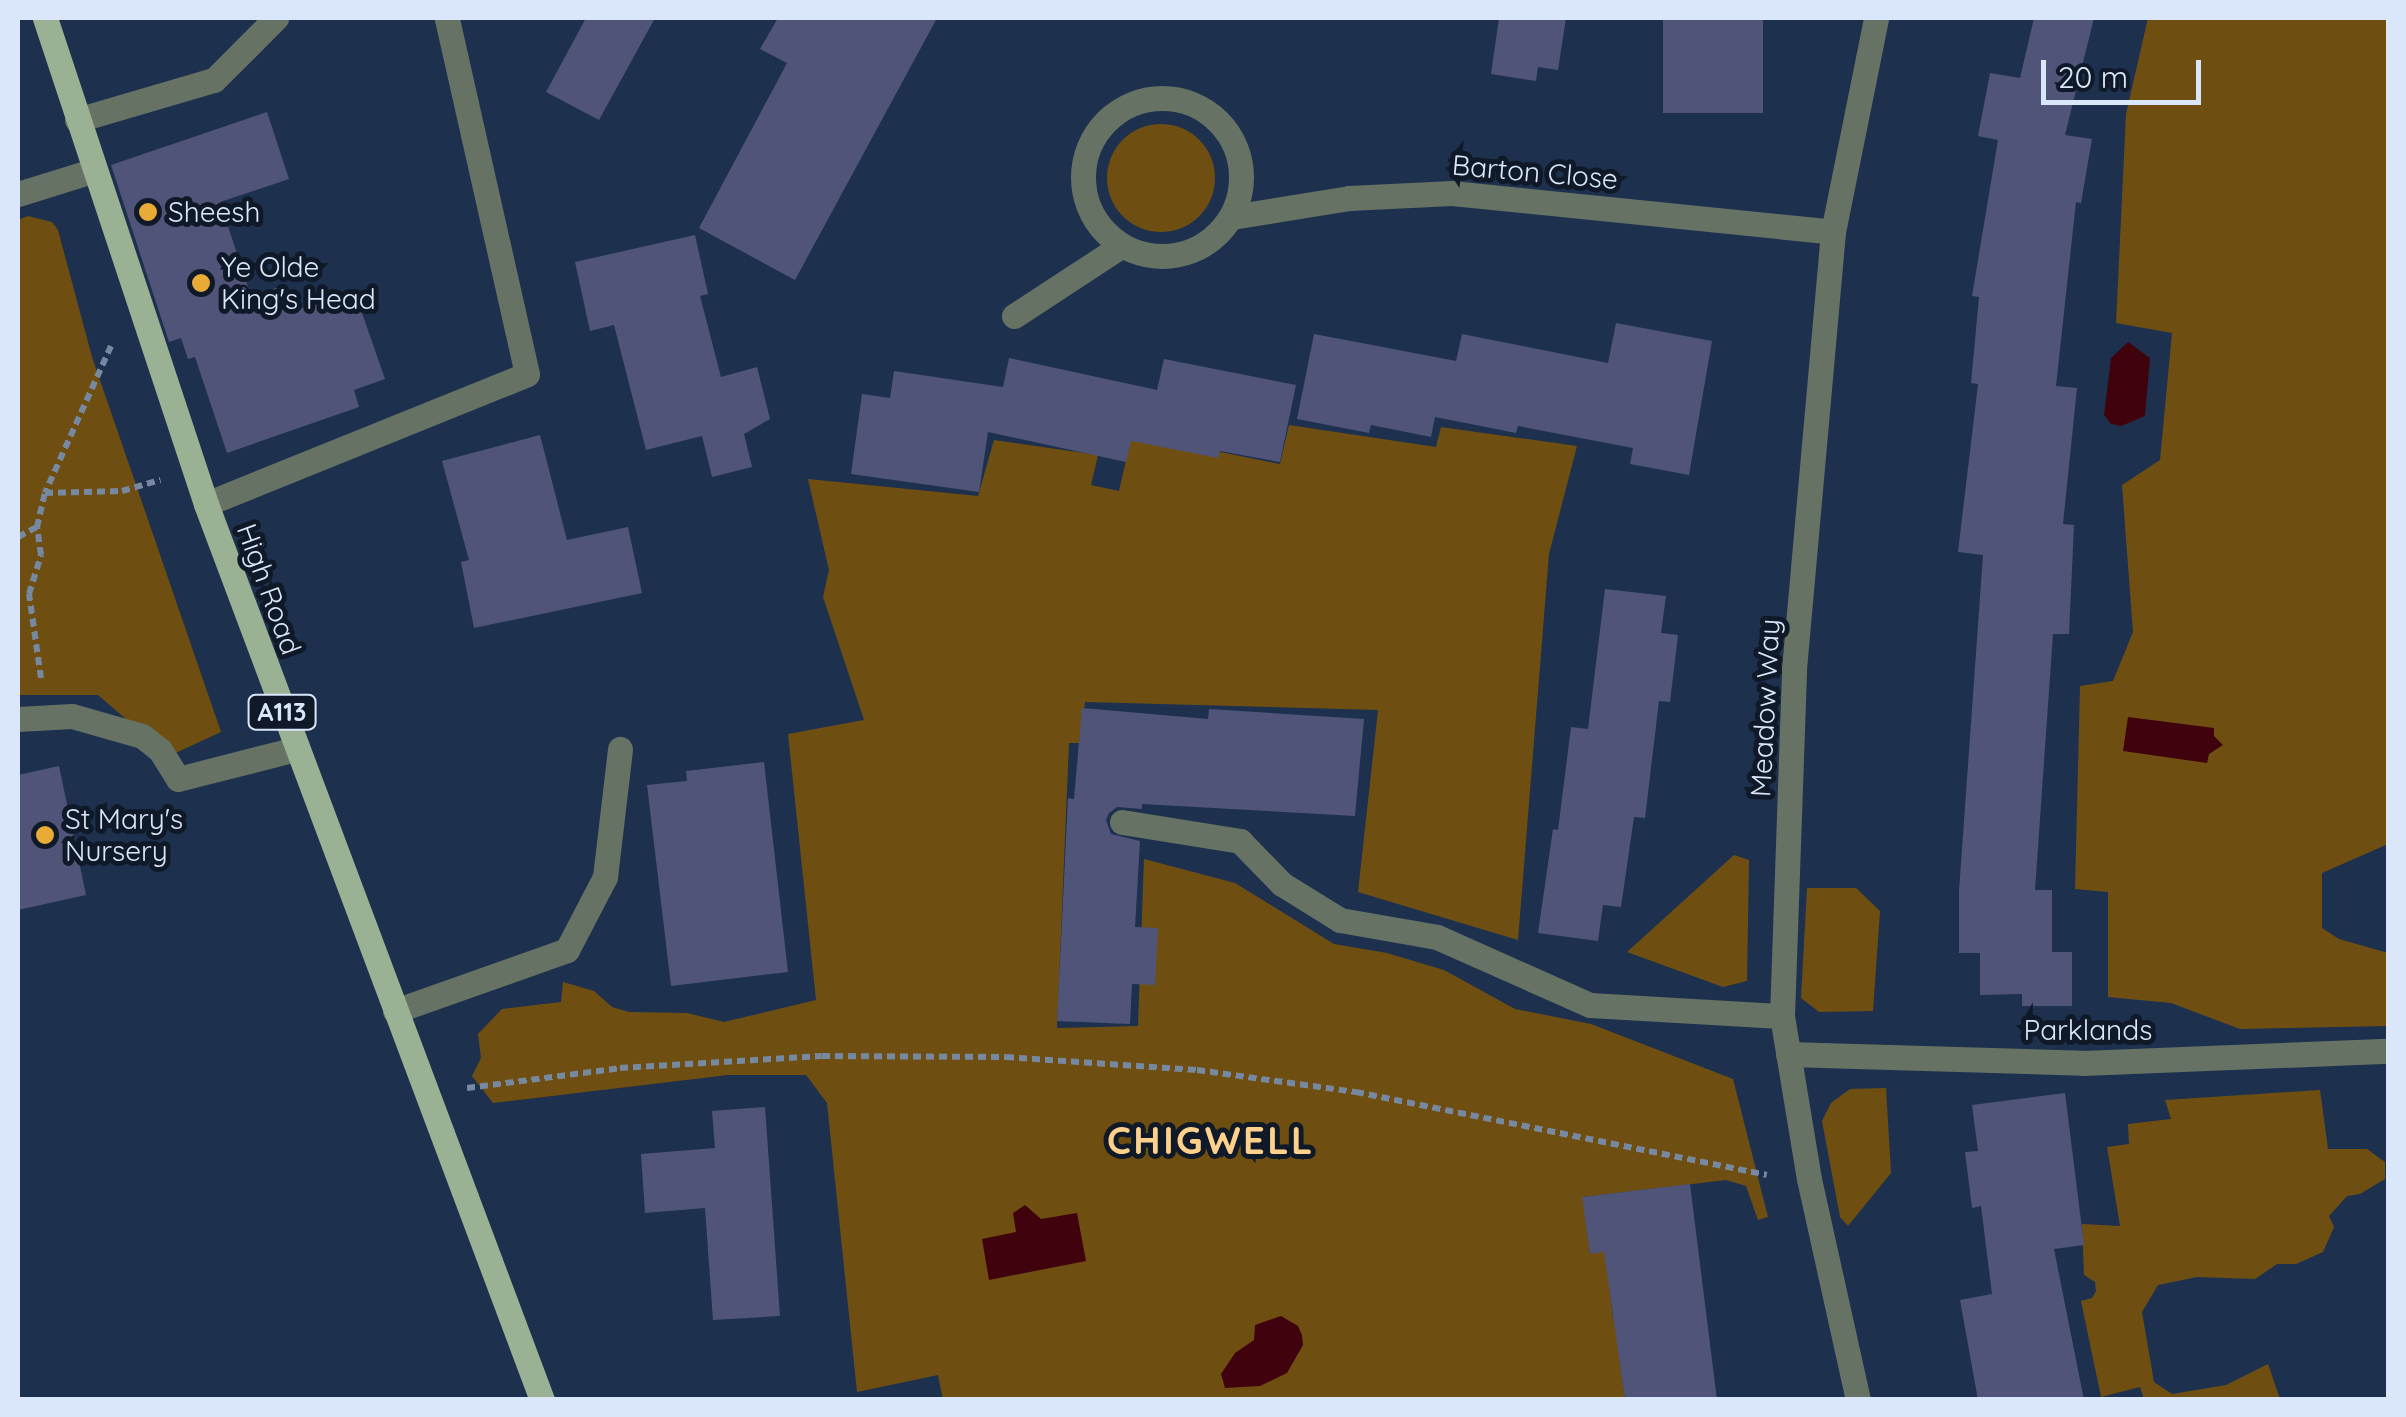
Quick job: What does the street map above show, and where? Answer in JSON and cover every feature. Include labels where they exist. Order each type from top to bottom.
[{"type":"main road","name":"High Road","points":[[45,18],[92,171],[206,504],[542,1400]]},
{"type":"street","points":[[78,120],[214,80],[276,18]]},
{"type":"street","points":[[206,504],[528,374],[447,18]]},
{"type":"street","name":"Meadow Way","points":[[1858,1400],[1808,1180],[1782,1016],[1794,669],[1833,232],[1876,18]]},
{"type":"street","points":[[1149,98],[1176,99],[1202,108],[1222,123],[1242,168],[1232,217],[1196,250],[1171,257],[1146,256],[1121,246],[1100,228],[1087,204],[1085,163],[1102,126],[1123,108],[1149,98]]},
{"type":"street","points":[[18,194],[92,171]]},
{"type":"street","name":"Barton Close","points":[[1232,217],[1348,198],[1452,193],[1833,232]]},
{"type":"street","points":[[1014,316],[1121,246]]},
{"type":"street","points":[[18,720],[72,716],[142,736],[160,750],[178,779],[296,749]]},
{"type":"street","points":[[395,1010],[567,950],[605,877],[620,749]]},
{"type":"street","points":[[1122,822],[1240,842],[1282,884],[1340,920],[1437,937],[1590,1005],[1782,1016]]},
{"type":"street","name":"Parklands","points":[[1788,1054],[2083,1063],[2388,1051]]},
{"type":"path","points":[[50,716],[29,594],[41,555],[38,527],[46,493],[76,431],[92,382],[136,299]]},
{"type":"path","points":[[46,493],[122,491],[195,470]]},
{"type":"path","points":[[18,537],[38,527]]},
{"type":"path","points":[[426,1094],[620,1068],[822,1056],[1006,1057],[1196,1070],[1356,1092],[1748,1173],[1808,1180]]},
{"type":"shaded area","points":[[2148,18],[2388,18],[2388,844],[2322,873],[2322,928],[2339,939],[2388,953],[2388,1026],[2240,1029],[2171,1003],[2108,997],[2108,892],[2075,889],[2080,686],[2113,681],[2133,632],[2122,485],[2160,460],[2172,333],[2116,323],[2126,114]]},
{"type":"shaded area","points":[[1161,124],[1182,128],[1199,140],[1211,157],[1215,178],[1211,199],[1199,216],[1182,228],[1161,232],[1140,228],[1123,216],[1111,199],[1107,178],[1111,157],[1123,140],[1140,128]]},
{"type":"shaded area","points":[[28,216],[52,222],[58,230],[92,357],[221,732],[169,756],[98,695],[18,695],[18,220]]},
{"type":"shaded area","points":[[2128,342],[2150,358],[2145,416],[2121,426],[2111,424],[2104,415],[2111,358]]},
{"type":"shaded area","points":[[1289,425],[1436,447],[1441,427],[1577,446],[1549,554],[1518,940],[1358,892],[1378,710],[1085,702],[1079,743],[1069,743],[1057,1028],[1138,1026],[1144,859],[1235,883],[1334,944],[1387,953],[1444,970],[1515,1009],[1591,1024],[1733,1079],[1768,1217],[1758,1220],[1746,1186],[1726,1180],[1583,1197],[1590,1253],[1638,1247],[1642,1282],[1609,1286],[1613,1318],[1659,1312],[1619,1357],[1625,1399],[943,1400],[938,1375],[857,1392],[827,1103],[806,1075],[728,1075],[493,1103],[472,1076],[481,1058],[478,1034],[502,1009],[561,1002],[563,982],[594,991],[612,1007],[629,1012],[687,1013],[724,1022],[816,1000],[788,734],[864,720],[823,597],[829,570],[808,479],[978,496],[994,440],[1098,455],[1091,485],[1119,491],[1132,434],[1280,464]]},
{"type":"shaded area","points":[[2128,717],[2214,728],[2214,736],[2223,745],[2209,754],[2207,763],[2123,751]]},
{"type":"shaded area","points":[[1734,855],[1749,860],[1747,981],[1723,987],[1627,952]]},
{"type":"shaded area","points":[[1807,888],[1856,888],[1880,911],[1873,1011],[1819,1012],[1801,998]]},
{"type":"shaded area","points":[[1886,1088],[1891,1173],[1848,1226],[1840,1217],[1822,1121],[1831,1103],[1850,1089]]},
{"type":"shaded area","points":[[2320,1090],[2328,1149],[2367,1149],[2385,1162],[2385,1179],[2360,1194],[2347,1196],[2329,1216],[2334,1227],[2323,1252],[2296,1264],[2277,1264],[2255,1279],[2197,1277],[2158,1285],[2142,1312],[2154,1382],[2172,1394],[2226,1385],[2268,1364],[2280,1399],[2144,1399],[2140,1387],[2101,1397],[2081,1301],[2092,1298],[2096,1291],[2095,1282],[2084,1275],[2082,1224],[2120,1226],[2107,1147],[2129,1144],[2128,1124],[2171,1119],[2165,1100]]},
{"type":"shaded area","points":[[1025,1205],[1041,1219],[1077,1213],[1086,1261],[989,1280],[982,1239],[1016,1232],[1013,1213]]},
{"type":"shaded area","points":[[1281,1316],[1298,1326],[1302,1335],[1303,1345],[1287,1373],[1260,1386],[1225,1388],[1221,1374],[1235,1353],[1254,1340],[1255,1325]]},
{"type":"building","points":[[586,18],[655,18],[599,120],[546,92]]},
{"type":"building","points":[[778,18],[937,18],[795,280],[699,228],[787,63],[760,49]]},
{"type":"building","points":[[1499,18],[1566,18],[1558,70],[1538,67],[1536,81],[1491,74]]},
{"type":"building","points":[[1663,18],[1763,18],[1763,113],[1663,113]]},
{"type":"building","points":[[2034,18],[2094,18],[2065,135],[2092,139],[2081,203],[2076,202],[2056,386],[2077,388],[2063,524],[2074,525],[2069,634],[2053,634],[2035,890],[2052,890],[2052,952],[2072,952],[2072,1006],[2022,1006],[2022,994],[1980,995],[1980,953],[1959,953],[1959,891],[1983,555],[1958,552],[1978,384],[1971,383],[1979,297],[1972,296],[1998,140],[1978,136],[1990,73],[2020,78]]},
{"type":"building","name":"Ye Olde King's Head","points":[[267,112],[289,179],[220,202],[251,296],[286,285],[294,311],[354,290],[385,379],[354,390],[359,407],[227,453],[195,357],[188,359],[181,338],[169,342],[111,165]]},
{"type":"building","points":[[695,235],[708,294],[700,296],[721,377],[757,367],[770,419],[744,434],[752,467],[712,477],[702,436],[646,450],[614,325],[590,331],[575,262]]},
{"type":"building","points":[[1616,323],[1712,341],[1689,475],[1630,464],[1633,448],[1518,426],[1516,433],[1435,417],[1431,437],[1371,425],[1369,433],[1297,419],[1314,334],[1456,361],[1462,334],[1608,363]]},
{"type":"building","points":[[1009,358],[1157,390],[1164,359],[1296,385],[1280,462],[1220,451],[1218,458],[1131,441],[1126,462],[988,432],[979,492],[851,474],[862,394],[890,398],[894,371],[1003,387]]},
{"type":"building","points":[[540,435],[567,540],[628,527],[642,593],[474,628],[461,562],[469,560],[442,461]]},
{"type":"building","points":[[1605,589],[1666,596],[1661,633],[1678,635],[1670,702],[1659,701],[1645,818],[1634,817],[1621,907],[1603,905],[1598,941],[1538,933],[1553,829],[1558,830],[1571,727],[1588,729]]},
{"type":"building","points":[[1082,708],[1208,719],[1209,709],[1364,719],[1355,816],[1142,804],[1142,809],[1117,807],[1109,813],[1106,820],[1111,834],[1140,841],[1135,927],[1158,928],[1155,985],[1132,984],[1130,1024],[1057,1021],[1068,798],[1074,799]]},
{"type":"building","points":[[764,762],[788,972],[671,986],[647,785],[687,781],[686,771]]},
{"type":"building","name":"St Mary's Nursery","points":[[59,766],[86,895],[18,910],[18,775]]},
{"type":"building","points":[[2065,1093],[2084,1245],[2054,1249],[2084,1400],[1978,1400],[1960,1300],[1992,1294],[1981,1206],[1972,1208],[1965,1152],[1978,1151],[1972,1105]]},
{"type":"building","points":[[765,1107],[780,1316],[713,1320],[705,1208],[645,1213],[641,1154],[715,1148],[712,1111]]},
{"type":"building","points":[[1690,1184],[1717,1400],[1625,1400],[1604,1252],[1590,1254],[1582,1197]]},
{"type":"place","name":"Sheesh","points":[[148,212]]},
{"type":"place","name":"Ye Olde King's Head","points":[[201,283]]},
{"type":"place","name":"St Mary's Nursery","points":[[45,835]]},
{"type":"district","name":"CHIGWELL","points":[[1211,1141]]}]
